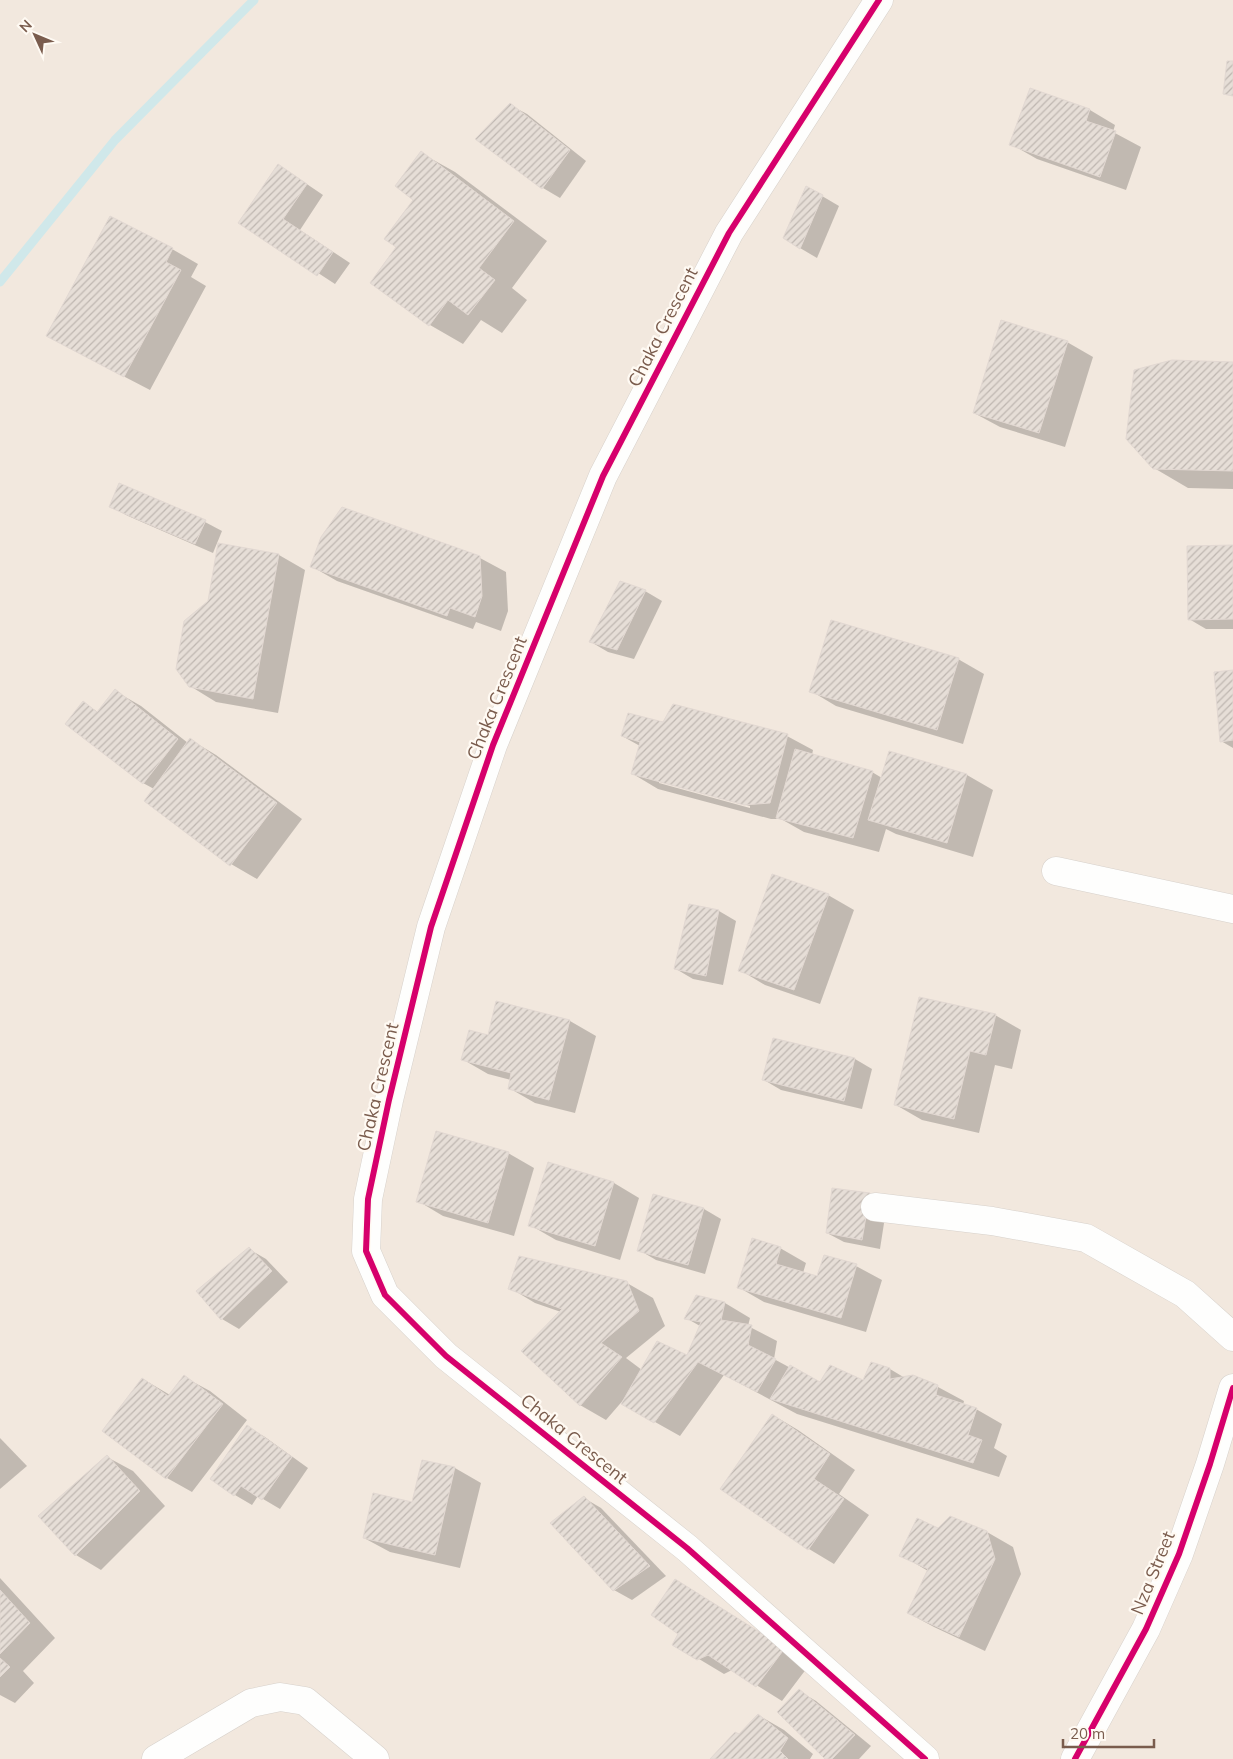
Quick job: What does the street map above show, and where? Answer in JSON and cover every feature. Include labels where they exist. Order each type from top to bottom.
[{"type":"street","name":"Chaka Crescent","points":[[879,0],[730,233],[603,476],[493,745],[431,928],[389,1100],[368,1199],[366,1251],[385,1295],[446,1356],[687,1548],[925,1759]]},
{"type":"street","points":[[1056,871],[1233,909]]},
{"type":"street","points":[[875,1207],[992,1221],[1086,1238],[1185,1294],[1233,1337]]},
{"type":"street","name":"Nza Street","points":[[1075,1759],[1146,1628],[1179,1554],[1210,1464],[1233,1388]]},
{"type":"street","points":[[156,1759],[251,1703],[280,1697],[305,1701],[375,1759]]},
{"type":"shaded area","points":[[0,0],[1233,0],[1233,1759],[0,1759]]},
{"type":"building","points":[[1227,61],[1233,61],[1233,96],[1223,94]]},
{"type":"building","points":[[1030,88],[1090,109],[1086,121],[1116,131],[1100,177],[1009,145]]},
{"type":"building","points":[[510,103],[570,150],[542,189],[475,139]]},
{"type":"building","points":[[421,151],[514,221],[479,268],[495,280],[468,315],[448,300],[429,326],[370,283],[396,247],[384,239],[413,200],[395,186]]},
{"type":"building","points":[[278,164],[307,184],[283,219],[333,252],[317,276],[238,223]]},
{"type":"building","points":[[806,186],[823,195],[800,249],[783,238]]},
{"type":"building","points":[[110,216],[173,248],[166,262],[181,270],[124,377],[46,336]]},
{"type":"building","points":[[1001,320],[1068,341],[1039,433],[973,413]]},
{"type":"building","points":[[1172,360],[1233,362],[1233,471],[1153,469],[1126,439],[1134,370]]},
{"type":"building","points":[[119,483],[206,520],[195,544],[109,507]]},
{"type":"building","points":[[342,507],[480,556],[482,596],[475,617],[450,608],[447,616],[310,567],[321,537]]},
{"type":"building","points":[[218,543],[279,554],[253,699],[189,687],[176,669],[184,621],[208,601]]},
{"type":"building","points":[[1233,545],[1233,619],[1188,620],[1187,546]]},
{"type":"building","points":[[620,581],[646,590],[617,650],[589,642]]},
{"type":"building","points":[[831,620],[959,658],[937,730],[809,692]]},
{"type":"building","points":[[1233,670],[1233,740],[1220,742],[1214,672]]},
{"type":"building","points":[[115,689],[178,739],[143,784],[65,724],[83,701],[97,712]]},
{"type":"building","points":[[673,704],[788,734],[770,803],[744,805],[631,774],[640,742],[621,736],[628,713],[663,722]]},
{"type":"building","points":[[190,738],[277,803],[230,866],[144,801]]},
{"type":"building","points":[[795,749],[873,771],[853,838],[776,818]]},
{"type":"building","points":[[889,751],[967,774],[947,843],[868,820]]},
{"type":"building","points":[[772,874],[829,894],[794,990],[738,971]]},
{"type":"building","points":[[689,904],[719,910],[706,976],[674,969]]},
{"type":"building","points":[[919,997],[996,1014],[986,1055],[970,1051],[954,1119],[894,1105]]},
{"type":"building","points":[[496,1001],[570,1020],[549,1100],[508,1089],[511,1073],[461,1060],[469,1030],[488,1035]]},
{"type":"building","points":[[773,1038],[855,1058],[844,1101],[762,1080]]},
{"type":"building","points":[[436,1131],[509,1152],[488,1223],[416,1202]]},
{"type":"building","points":[[548,1162],[614,1182],[595,1246],[528,1226]]},
{"type":"building","points":[[832,1188],[870,1193],[862,1240],[826,1233]]},
{"type":"building","points":[[653,1194],[704,1208],[688,1265],[637,1251]]},
{"type":"building","points":[[752,1238],[781,1247],[776,1264],[817,1276],[824,1255],[857,1264],[841,1318],[737,1288]]},
{"type":"building","points":[[249,1247],[272,1271],[221,1320],[196,1291]]},
{"type":"building","points":[[519,1256],[627,1281],[639,1311],[601,1343],[622,1357],[580,1406],[521,1351],[562,1309],[508,1289]]},
{"type":"building","points":[[696,1295],[725,1302],[721,1320],[752,1325],[748,1345],[776,1359],[757,1392],[698,1362],[654,1423],[621,1404],[657,1341],[687,1355],[701,1322],[684,1319]]},
{"type":"building","points":[[871,1362],[890,1368],[890,1379],[913,1375],[938,1385],[936,1395],[977,1408],[968,1435],[982,1440],[973,1463],[770,1399],[790,1365],[820,1382],[830,1365],[863,1380]]},
{"type":"building","points":[[184,1375],[223,1404],[166,1479],[102,1431],[142,1378],[168,1396]]},
{"type":"building","points":[[772,1414],[830,1454],[814,1479],[844,1499],[808,1550],[720,1489]]},
{"type":"building","points":[[247,1425],[292,1457],[262,1500],[241,1486],[234,1496],[210,1479]]},
{"type":"building","points":[[107,1455],[140,1491],[75,1556],[38,1516]]},
{"type":"building","points":[[422,1460],[455,1467],[435,1555],[363,1538],[373,1493],[412,1502]]},
{"type":"building","points":[[584,1496],[650,1566],[613,1591],[550,1523]]},
{"type":"building","points":[[950,1516],[987,1531],[995,1559],[959,1637],[907,1613],[928,1569],[899,1556],[917,1518],[938,1528]]},
{"type":"building","points":[[675,1579],[785,1648],[756,1687],[708,1655],[697,1660],[672,1645],[678,1634],[651,1615]]},
{"type":"building","points":[[0,1590],[30,1623],[0,1654]]},
{"type":"building","points":[[0,1658],[10,1667],[0,1677]]},
{"type":"building","points":[[799,1689],[855,1735],[832,1759],[825,1759],[777,1712]]},
{"type":"building","points":[[758,1714],[788,1738],[780,1751],[788,1759],[710,1759],[735,1732],[739,1734]]},
{"type":"waterway","points":[[0,282],[115,140],[254,0]]},
{"type":"cycle path","points":[[879,0],[729,233],[603,476],[493,745],[431,927],[389,1100],[368,1199],[366,1251],[385,1295],[446,1356],[687,1548],[925,1759]]},
{"type":"cycle path","points":[[1075,1759],[1146,1629],[1179,1554],[1210,1464],[1233,1388]]}]
